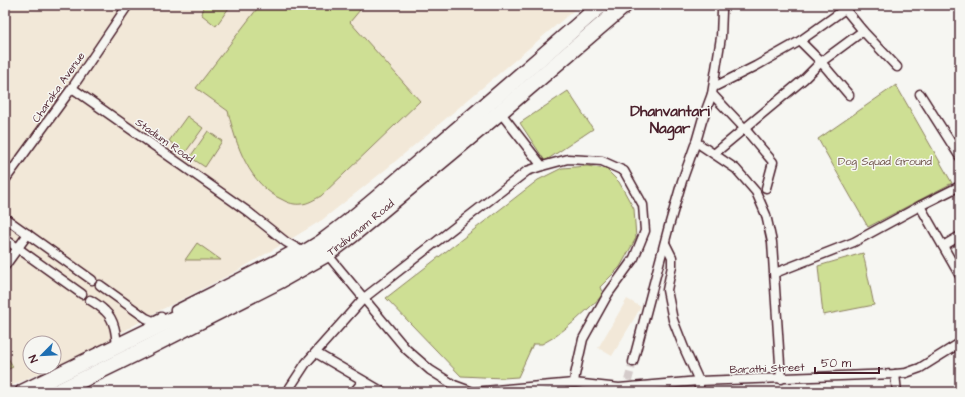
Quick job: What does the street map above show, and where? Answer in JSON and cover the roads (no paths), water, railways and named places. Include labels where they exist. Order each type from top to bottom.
[{"type":"highway","points":[[23,392],[280,267],[301,250],[322,241],[496,106],[601,5]]},
{"type":"highway","name":"Tindivanam Road","points":[[57,392],[281,280],[327,254],[352,235],[496,106],[625,5]]},
{"type":"street","name":"Charaka Avenue","points":[[5,180],[72,88],[128,5]]},
{"type":"street","points":[[633,362],[682,181],[713,90],[721,37],[721,5]]},
{"type":"street","points":[[713,90],[800,41],[848,7],[863,31],[897,67]]},
{"type":"street","points":[[714,154],[804,79],[821,62],[863,31]]},
{"type":"street","points":[[800,41],[821,62],[849,95]]},
{"type":"street","name":"Stadium Road","points":[[72,88],[247,211],[286,242],[301,250]]},
{"type":"street","points":[[713,90],[773,162],[766,188]]},
{"type":"street","points":[[920,94],[960,157]]},
{"type":"street","points":[[496,106],[542,166]]},
{"type":"street","points":[[696,142],[736,169],[756,192],[766,215],[772,242],[775,274],[781,379]]},
{"type":"street","points":[[287,392],[306,363],[364,298],[527,171],[568,158],[602,161],[624,171],[643,205],[645,231],[634,258],[608,294],[583,339],[574,375],[574,383]]},
{"type":"street","points":[[775,274],[854,242],[960,186]]},
{"type":"street","points":[[920,206],[960,276]]},
{"type":"street","points":[[5,218],[92,280]]},
{"type":"street","points":[[5,266],[28,234]]},
{"type":"street","points":[[943,246],[960,236]]},
{"type":"street","points":[[5,239],[82,294]]},
{"type":"street","points":[[664,243],[672,257],[672,266],[667,290],[674,320],[684,348],[699,381],[699,392]]},
{"type":"street","points":[[100,286],[146,318],[153,321],[276,259],[301,250]]},
{"type":"street","points":[[327,254],[406,349],[430,370],[454,385],[472,392]]},
{"type":"street","points":[[90,300],[111,317],[114,325],[117,346]]},
{"type":"street","name":"Barathi Street","points":[[472,392],[574,383],[619,388],[699,381],[906,373],[920,368],[960,343]]},
{"type":"street","points":[[316,353],[383,392]]},
{"type":"street","points":[[895,374],[897,392]]},
{"type":"street","points":[[354,392],[363,381]]},
{"type":"tunnel","points":[[625,392],[633,362]]},
{"type":"district","name":"Dhanvantari Nagar","points":[[670,120]]},
{"type":"park label","name":"Dog Squad Ground","points":[[885,161]]}]
